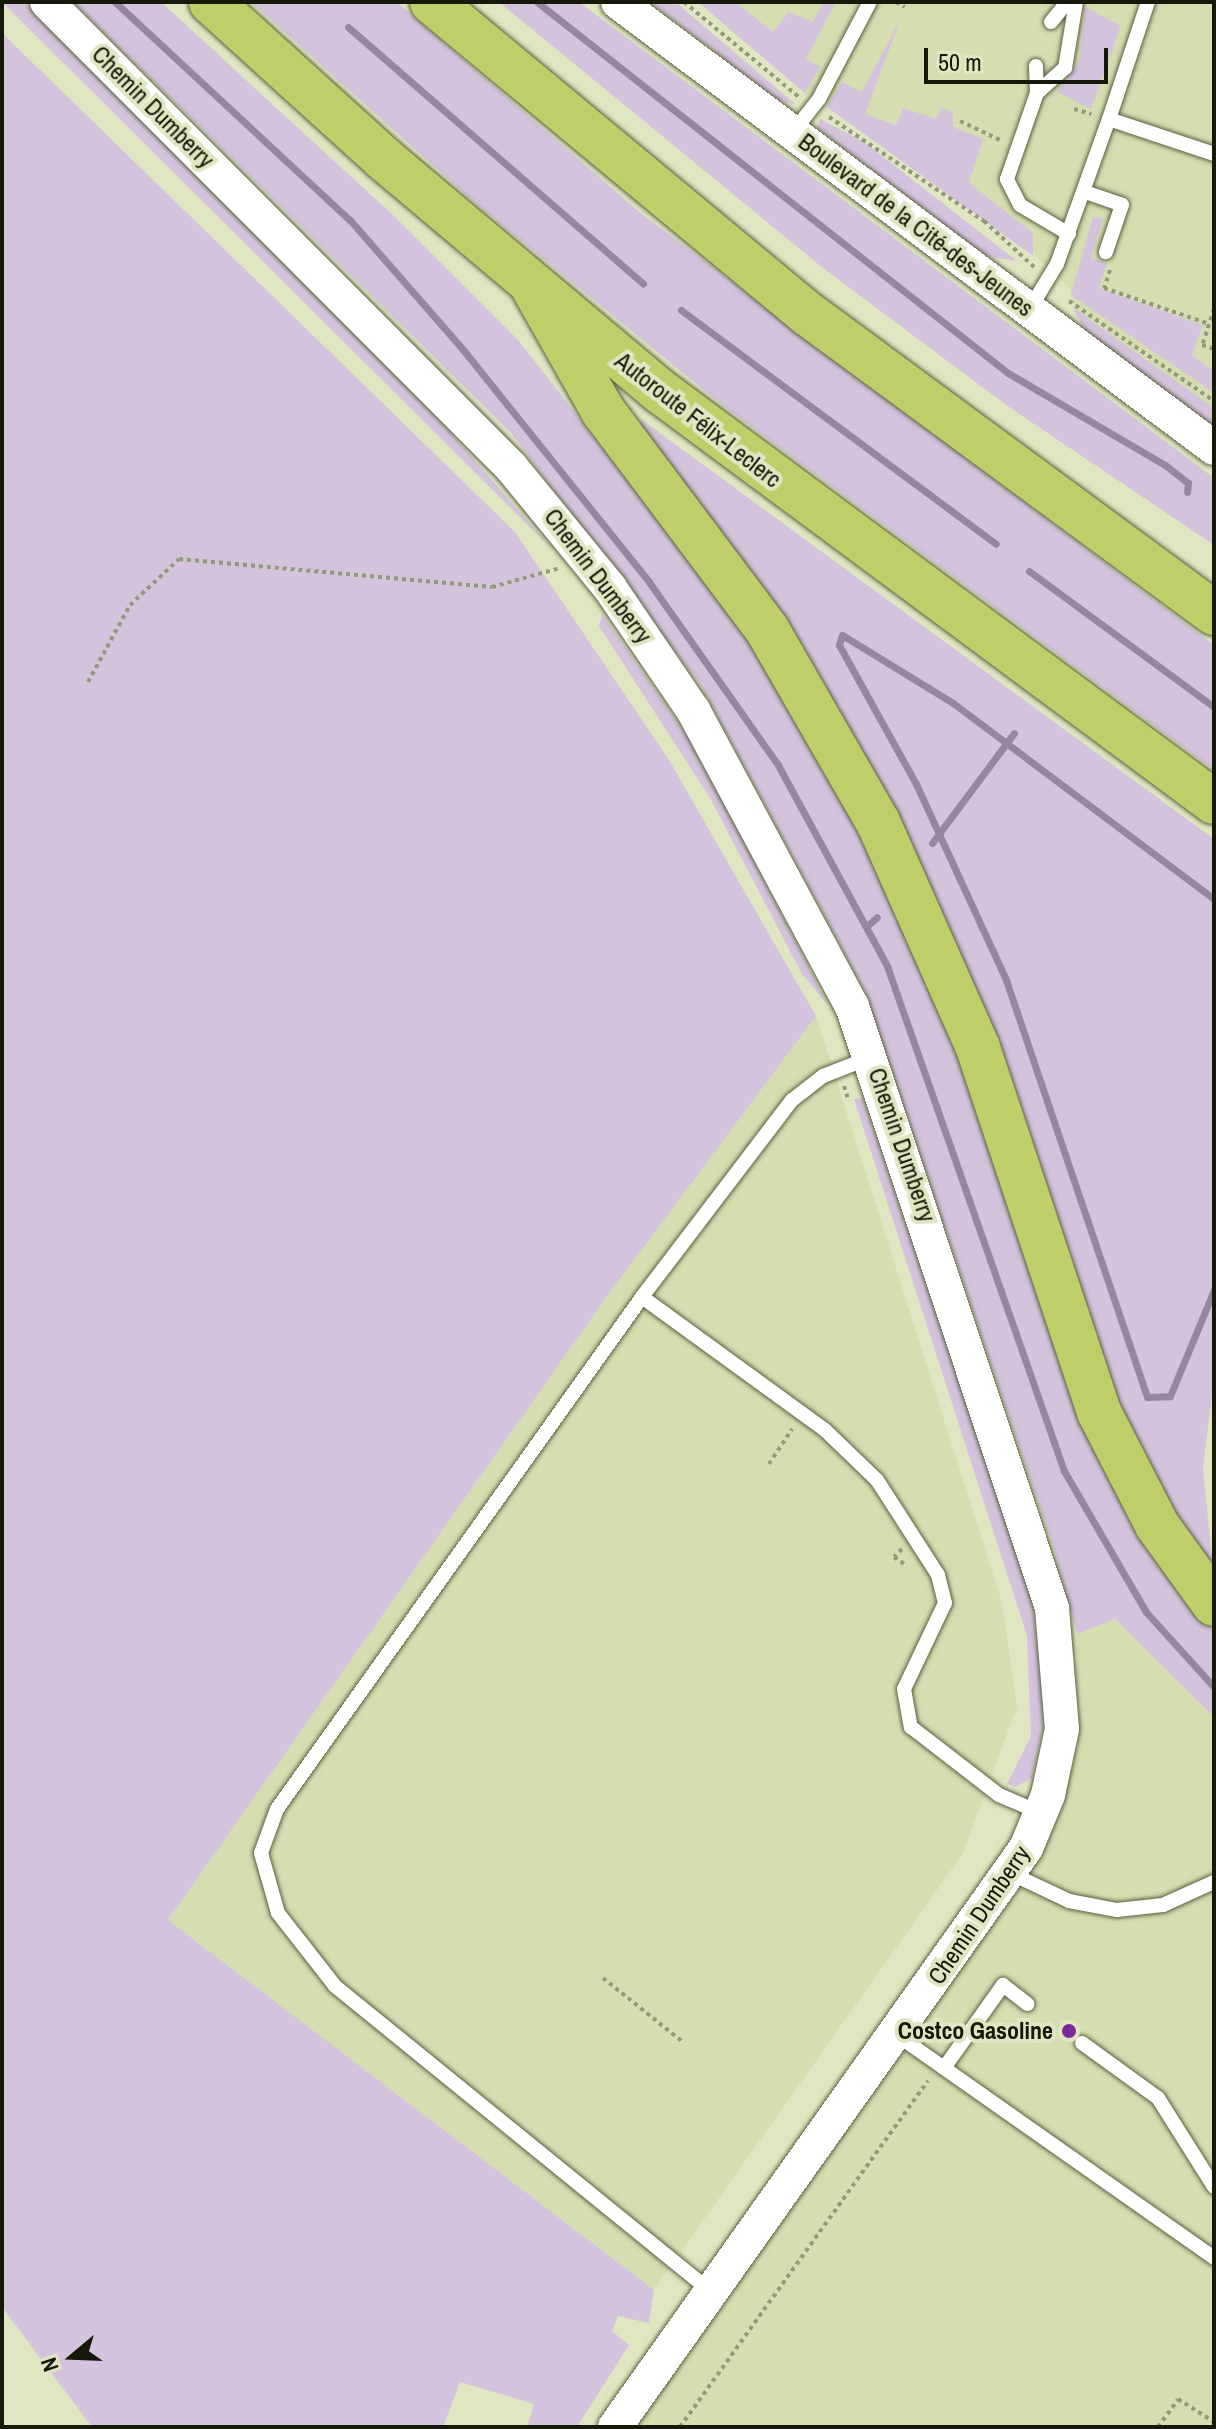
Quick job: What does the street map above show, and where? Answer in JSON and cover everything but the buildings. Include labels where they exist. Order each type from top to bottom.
[{"type":"highway","name":"Autoroute Félix-Leclerc","points":[[211,2],[534,289],[770,476],[1214,802]]},
{"type":"highway","points":[[432,2],[808,314],[1214,613]]},
{"type":"highway","points":[[534,289],[603,411],[768,631],[878,822],[978,1048],[1099,1412],[1157,1525],[1214,1604]]},
{"type":"highway","points":[[1120,544],[1214,591]]},
{"type":"street","name":"Chemin Dumberry","points":[[47,2],[464,416],[584,555],[662,662],[749,804],[872,1057],[1052,1608],[1062,1729],[1042,1814],[1012,1874],[615,2427]]},
{"type":"street","name":"Boulevard de la Cité-des-Jeunes","points":[[618,2],[798,117],[1029,310],[1214,448]]},
{"type":"lane","points":[[798,117],[819,99],[870,2]]},
{"type":"lane","points":[[1051,22],[1067,2]]},
{"type":"lane","points":[[1037,93],[1065,68],[1076,2]]},
{"type":"lane","points":[[1029,310],[1069,234],[1148,2]]},
{"type":"lane","points":[[1036,66],[1037,93],[1008,187],[1039,220],[1069,234]]},
{"type":"lane","points":[[1109,119],[1214,154]]},
{"type":"lane","points":[[1085,192],[1122,205],[1109,258]]},
{"type":"lane","points":[[711,2292],[335,1986],[278,1913],[261,1853],[273,1816],[642,1297],[792,1100],[823,1076],[872,1057]]},
{"type":"lane","points":[[642,1297],[825,1430],[877,1480],[938,1575],[945,1603],[941,1624],[907,1677],[903,1701],[911,1727],[999,1795],[1042,1814]]},
{"type":"lane","points":[[1012,1874],[1069,1901],[1117,1910],[1163,1905],[1214,1882]]},
{"type":"lane","points":[[944,2068],[1003,1985],[1027,2004]]},
{"type":"lane","points":[[897,2035],[1214,2258]]},
{"type":"lane","points":[[1082,2043],[1158,2098],[1214,2187]]},
{"type":"path","name":"Boulevard de la Cité-des-Jeunes","points":[[684,2],[798,117]]},
{"type":"path","points":[[896,2],[905,7]]},
{"type":"path","name":"Boulevard de la Cité-des-Jeunes","points":[[822,115],[852,127],[1026,259]]},
{"type":"path","points":[[960,121],[1000,140],[1004,126]]},
{"type":"path","points":[[1109,258],[1104,288],[1209,324]]},
{"type":"path","name":"Boulevard de la Cité-des-Jeunes","points":[[1071,303],[1214,401]]},
{"type":"path","points":[[1214,309],[1202,345],[1214,349]]},
{"type":"path","points":[[88,682],[130,605],[179,559],[492,587],[584,555]]},
{"type":"path","points":[[769,1464],[784,1440]]},
{"type":"path","points":[[603,1978],[684,2043]]},
{"type":"path","points":[[680,2427],[926,2084]]},
{"type":"path","points":[[1158,2427],[1178,2399],[1214,2422]]},
{"type":"shaded area","points":[[2,2],[24,2],[391,365],[554,551]]},
{"type":"shaded area","points":[[73,2],[161,2],[393,215],[519,341],[748,635],[899,902],[1142,1533],[1214,1632],[1214,1717],[1115,1619],[1077,1634],[1053,1545],[864,989],[702,687],[511,433]]},
{"type":"shaded area","points":[[251,2],[397,2],[638,211],[1214,645],[1214,770],[721,404],[475,203]]},
{"type":"shaded area","points":[[499,2],[579,2],[1214,478],[1214,545],[1009,407],[823,268]]},
{"type":"shaded area","points":[[650,2],[679,5],[795,104],[778,100]]},
{"type":"shaded area","points":[[698,2],[1214,2],[1214,427],[1075,315],[1070,289],[1020,240],[856,121],[805,93]]},
{"type":"shaded area","points":[[698,2],[735,2],[773,32],[789,12],[813,22],[824,2],[836,2],[806,59],[820,67],[805,93]]},
{"type":"shaded area","points":[[1085,7],[1121,26],[1091,109],[1057,92],[1080,60]]},
{"type":"shaded area","points":[[901,18],[865,114],[896,125],[903,108],[936,119],[941,108],[953,112],[953,127],[983,139],[969,183],[1033,233],[1033,256],[827,107],[842,82],[862,92]]},
{"type":"shaded area","points":[[2,33],[515,532],[669,760],[816,1016],[610,1292],[168,1920],[654,2290],[649,2323],[618,2316],[612,2331],[629,2345],[577,2427],[527,2427],[534,2404],[460,2382],[443,2427],[92,2427],[2,2307]]},
{"type":"shaded area","points":[[820,119],[864,142],[1017,261],[984,256],[817,128]]},
{"type":"shaded area","points":[[1093,217],[1103,219],[1091,258],[1107,263],[1099,288],[1203,325],[1192,355],[1214,372],[1214,393],[1071,295]]},
{"type":"shaded area","points":[[1072,307],[1214,408],[1214,427],[1087,333]]},
{"type":"shaded area","points":[[642,420],[1214,839],[1214,1378],[1203,1468],[1214,1579],[1126,1436],[1011,1092],[636,429]]},
{"type":"shaded area","points":[[602,614],[699,753],[828,1005],[802,974],[710,798],[599,626]]},
{"type":"shaded area","points":[[816,1016],[1002,1603],[1017,1707],[963,1853],[654,2290],[168,1920],[610,1292]]},
{"type":"shaded area","points":[[863,1098],[1032,1599],[1046,1712],[1032,1778],[1016,1787],[1007,1784],[1031,1736],[1027,1636],[854,1099]]},
{"type":"shaded area","points":[[1115,1619],[1214,1717],[1214,2427],[632,2427],[1042,1847],[1078,1745],[1077,1634]]},
{"type":"waterway","points":[[115,2],[350,220],[465,352],[649,582],[778,765],[887,966],[1064,1471],[1146,1612],[1214,1687]]},
{"type":"waterway","points":[[537,2],[1008,373],[1165,465],[1188,483],[1187,492]]},
{"type":"waterway","points":[[348,27],[643,283]]},
{"type":"waterway","points":[[681,310],[996,544]]},
{"type":"waterway","points":[[1029,571],[1214,707]]},
{"type":"waterway","points":[[1214,899],[953,703],[842,635],[839,645],[916,784],[1006,980],[1147,1397],[1170,1396],[1214,1290]]},
{"type":"waterway","points":[[932,843],[1014,733]]},
{"type":"waterway","points":[[867,926],[877,917]]},
{"type":"place","name":"Costco Gasoline","points":[[1069,2031]]}]
